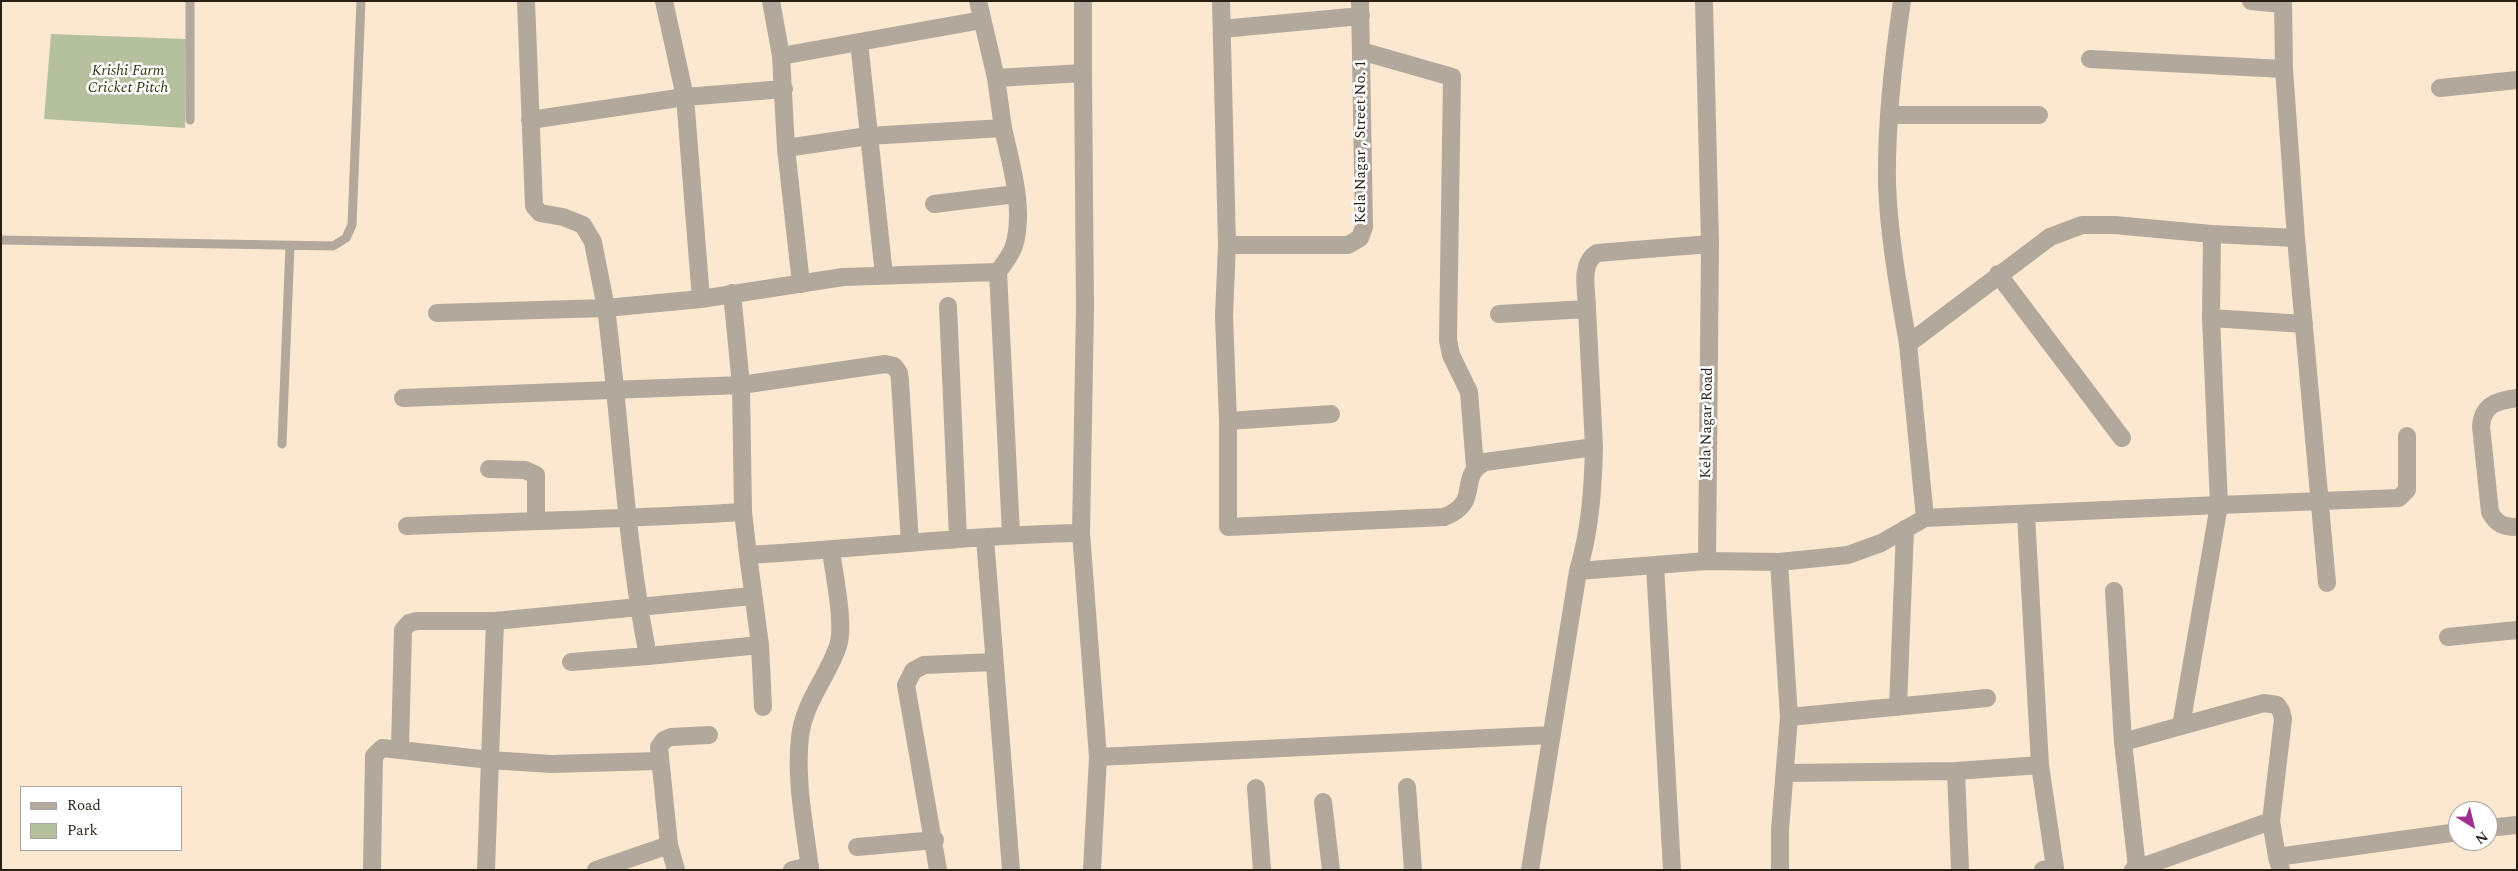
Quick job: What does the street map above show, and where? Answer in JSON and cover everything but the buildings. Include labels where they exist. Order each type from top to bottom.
[{"type":"street","points":[[526,1],[534,206],[540,213],[563,217],[583,225],[593,242],[606,308],[617,391],[627,519],[638,605],[648,656]]},
{"type":"street","points":[[664,1],[685,97],[701,299]]},
{"type":"street","points":[[771,1],[781,56],[786,148],[801,284]]},
{"type":"street","points":[[978,1],[996,78],[1003,128],[1016,194],[1017,225],[1014,247],[998,272],[1012,534]]},
{"type":"street","points":[[1083,1],[1086,308],[1081,533],[1098,757],[1092,870]]},
{"type":"street","points":[[1221,1],[1227,246],[1224,316],[1228,421],[1228,527],[1444,518],[1456,513],[1465,504],[1471,474],[1475,467],[1485,462],[1594,448]]},
{"type":"street","name":"Kela Nagar Road","points":[[1704,1],[1710,244],[1707,561]]},
{"type":"street","points":[[1902,1],[1889,115],[1888,184],[1892,252],[1908,344],[1924,518]]},
{"type":"street","points":[[2252,1],[2282,3],[2284,69],[2296,238],[2327,583]]},
{"type":"street","points":[[1222,29],[1360,9]]},
{"type":"street","name":"Kela Nagar , Street No. 1","points":[[1227,246],[1348,245],[1360,238],[1364,227],[1360,9]]},
{"type":"street","points":[[781,56],[982,20]]},
{"type":"street","points":[[859,42],[884,275]]},
{"type":"street","points":[[1361,51],[1452,77],[1448,340],[1451,356],[1469,392],[1475,467]]},
{"type":"street","points":[[2090,59],[2284,69]]},
{"type":"street","points":[[996,78],[1084,73]]},
{"type":"street","points":[[2440,88],[2517,80]]},
{"type":"street","points":[[530,120],[685,97],[784,88]]},
{"type":"street","points":[[1889,115],[2039,115]]},
{"type":"street","points":[[786,148],[868,136],[1003,128]]},
{"type":"street","points":[[934,204],[1016,194]]},
{"type":"street","points":[[1908,344],[1998,274],[2050,237],[2082,225],[2114,225],[2212,234],[2296,238]]},
{"type":"street","points":[[2181,726],[2219,505],[2211,318],[2212,234]]},
{"type":"street","points":[[1530,870],[1550,735],[1578,571],[1585,546],[1593,492],[1594,448],[1586,266],[1589,258],[1597,253],[1710,244]]},
{"type":"street","points":[[437,313],[606,308],[701,299],[843,277],[998,272]]},
{"type":"street","points":[[1998,274],[2122,438]]},
{"type":"street","points":[[732,293],[741,384],[744,512],[752,596],[760,645],[763,707]]},
{"type":"street","points":[[948,306],[958,538]]},
{"type":"street","points":[[1499,314],[1587,309]]},
{"type":"street","points":[[2211,318],[2304,324]]},
{"type":"street","points":[[402,398],[617,391],[741,384],[885,364],[894,366],[899,373],[900,381],[910,543]]},
{"type":"street","points":[[2517,398],[2497,401],[2487,408],[2482,415],[2481,426],[2490,512],[2494,521],[2503,526],[2517,527]]},
{"type":"street","points":[[1228,421],[1332,414]]},
{"type":"street","points":[[1578,571],[1707,561],[1779,562],[1848,555],[1881,544],[1924,518],[2399,498],[2407,490],[2407,436]]},
{"type":"street","points":[[489,470],[525,470],[536,475],[536,520]]},
{"type":"street","points":[[407,526],[536,520],[627,519],[744,512]]},
{"type":"street","points":[[2026,515],[2040,765],[2052,869]]},
{"type":"street","points":[[1898,707],[1905,529]]},
{"type":"street","points":[[748,555],[831,551],[1012,534],[1081,533]]},
{"type":"street","points":[[985,538],[1011,870]]},
{"type":"street","points":[[792,870],[810,868],[799,766],[800,736],[804,716],[813,692],[838,644],[840,626],[831,551]]},
{"type":"street","points":[[1779,562],[1789,716],[1780,830],[1780,870]]},
{"type":"street","points":[[1655,565],[1672,870]]},
{"type":"street","points":[[2114,591],[2123,742],[2135,869],[2271,821]]},
{"type":"street","points":[[400,750],[403,630],[409,623],[417,621],[495,621],[638,605],[752,596]]},
{"type":"street","points":[[486,870],[495,621]]},
{"type":"street","points":[[2448,637],[2517,630]]},
{"type":"street","points":[[572,662],[760,645]]},
{"type":"street","points":[[938,870],[935,840],[906,685],[913,671],[924,665],[994,662]]},
{"type":"street","points":[[1789,716],[1987,698]]},
{"type":"street","points":[[2123,742],[2264,703],[2277,705],[2283,719],[2271,821],[2279,863],[2448,834]]},
{"type":"street","points":[[676,870],[670,845],[659,747],[664,740],[671,737],[709,735]]},
{"type":"street","points":[[1098,757],[1550,735]]},
{"type":"street","points":[[372,870],[374,756],[382,748],[490,760],[551,764],[659,760]]},
{"type":"street","points":[[1786,773],[1956,771],[2040,765]]},
{"type":"street","points":[[1956,771],[1960,870]]},
{"type":"street","points":[[1256,788],[1262,870]]},
{"type":"street","points":[[1407,788],[1413,870]]},
{"type":"street","points":[[1323,802],[1331,870]]},
{"type":"street","points":[[2498,827],[2517,825]]},
{"type":"street","points":[[857,847],[935,840]]},
{"type":"street","points":[[596,870],[670,845]]},
{"type":"lane","points":[[190,1],[190,120]]},
{"type":"lane","points":[[1,240],[332,246],[346,238],[352,225],[361,1]]},
{"type":"lane","points":[[282,444],[290,245]]},
{"type":"green space","name":"Krishi Farm Cricket Pitch","points":[[51,34],[186,39],[185,128],[44,119]]}]
